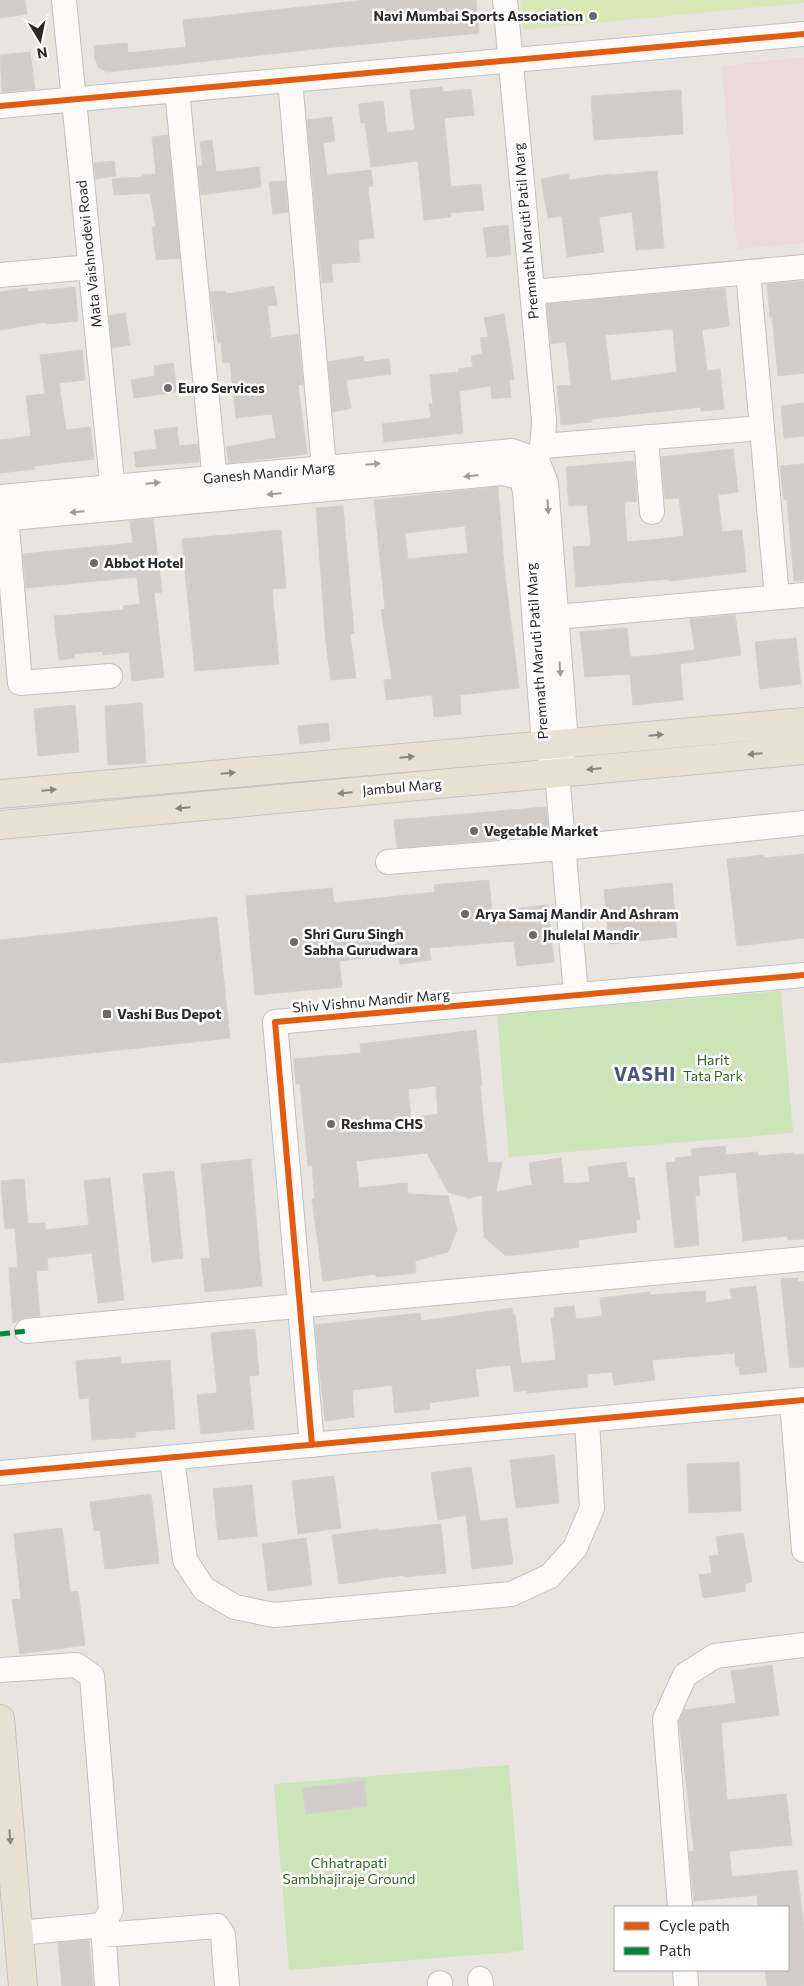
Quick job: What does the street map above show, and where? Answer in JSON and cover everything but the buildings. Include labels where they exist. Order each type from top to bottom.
[{"type":"main road","points":[[4,793],[804,722]]},
{"type":"main road","name":"Jambul Marg","points":[[5,827],[804,750]]},
{"type":"main road","points":[[0,1719],[23,1986]]},
{"type":"street","name":"Mata Vaishnodevi Road","points":[[64,0],[113,498]]},
{"type":"street","name":"Premnath Maruti Patil Marg","points":[[505,0],[544,420],[540,453],[546,483],[556,617],[555,744]]},
{"type":"street","points":[[0,106],[804,34]]},
{"type":"street","points":[[290,80],[324,468]]},
{"type":"street","points":[[177,90],[215,489]]},
{"type":"street","points":[[0,275],[90,267]]},
{"type":"street","points":[[532,292],[804,267]]},
{"type":"street","points":[[748,272],[777,597]]},
{"type":"street","points":[[519,477],[540,453],[646,437],[762,428]]},
{"type":"street","points":[[646,437],[652,512]]},
{"type":"street","name":"Ganesh Mandir Marg","points":[[302,481],[324,468],[512,451],[540,453]]},
{"type":"street","name":"Ganesh Mandir Marg","points":[[3,508],[302,481],[503,473],[519,477]]},
{"type":"street","name":"Premnath Maruti Patil Marg","points":[[519,477],[526,492],[557,773]]},
{"type":"street","points":[[3,508],[20,683],[110,676]]},
{"type":"street","points":[[556,617],[804,595]]},
{"type":"street","points":[[557,773],[576,995]]},
{"type":"street","points":[[388,862],[563,848],[804,823]]},
{"type":"street","name":"Shiv Vishnu Mandir Marg","points":[[312,1445],[275,1022],[804,975]]},
{"type":"street","points":[[27,1331],[804,1259]]},
{"type":"street","points":[[0,1474],[798,1400],[804,1550]]},
{"type":"street","points":[[172,1458],[185,1560],[204,1589],[235,1607],[274,1615],[512,1594],[550,1576],[575,1548],[592,1508],[588,1420]]},
{"type":"street","points":[[680,1906],[664,1719],[685,1675],[715,1656],[804,1645]]},
{"type":"street","points":[[0,1670],[76,1664],[92,1676],[111,1910],[103,1930],[107,1986]]},
{"type":"street","points":[[19,1933],[217,1926],[221,1929],[223,1935],[227,1986]]},
{"type":"street","points":[[685,1971],[686,1986]]},
{"type":"shaded area","points":[[804,57],[804,243],[737,249],[722,66]]},
{"type":"green space","name":"Navi Mumbai Sports Association","points":[[520,0],[804,0],[804,3],[523,30]]},
{"type":"green space","name":"Harit Tata Park","points":[[781,991],[793,1133],[509,1157],[497,1015]]},
{"type":"green space","name":"Chhatrapati Sambhajiraje Ground","points":[[509,1765],[524,1951],[289,1970],[274,1784]]},
{"type":"marked path","points":[[0,1334],[27,1331]]},
{"type":"cycle path","points":[[0,106],[804,34]]},
{"type":"cycle path","points":[[312,1445],[275,1022],[804,975]]},
{"type":"cycle path","points":[[0,1473],[804,1400]]},
{"type":"place","name":"Navi Mumbai Sports Association","points":[[593,16]]},
{"type":"place","name":"Euro Services","points":[[168,388]]},
{"type":"place","name":"Abbot Hotel","points":[[94,563]]},
{"type":"place","name":"Vegetable Market","points":[[474,831]]},
{"type":"place","name":"Arya Samaj Mandir And Ashram","points":[[465,914]]},
{"type":"place","name":"Jhulelal Mandir","points":[[533,935]]},
{"type":"place","name":"Shri Guru Singh Sabha Gurudwara","points":[[294,942]]},
{"type":"place","name":"Vashi Bus Depot","points":[[107,1014]]},
{"type":"place","name":"Reshma CHS","points":[[331,1124]]},
{"type":"district","name":"VASHI","points":[[645,1074]]}]
